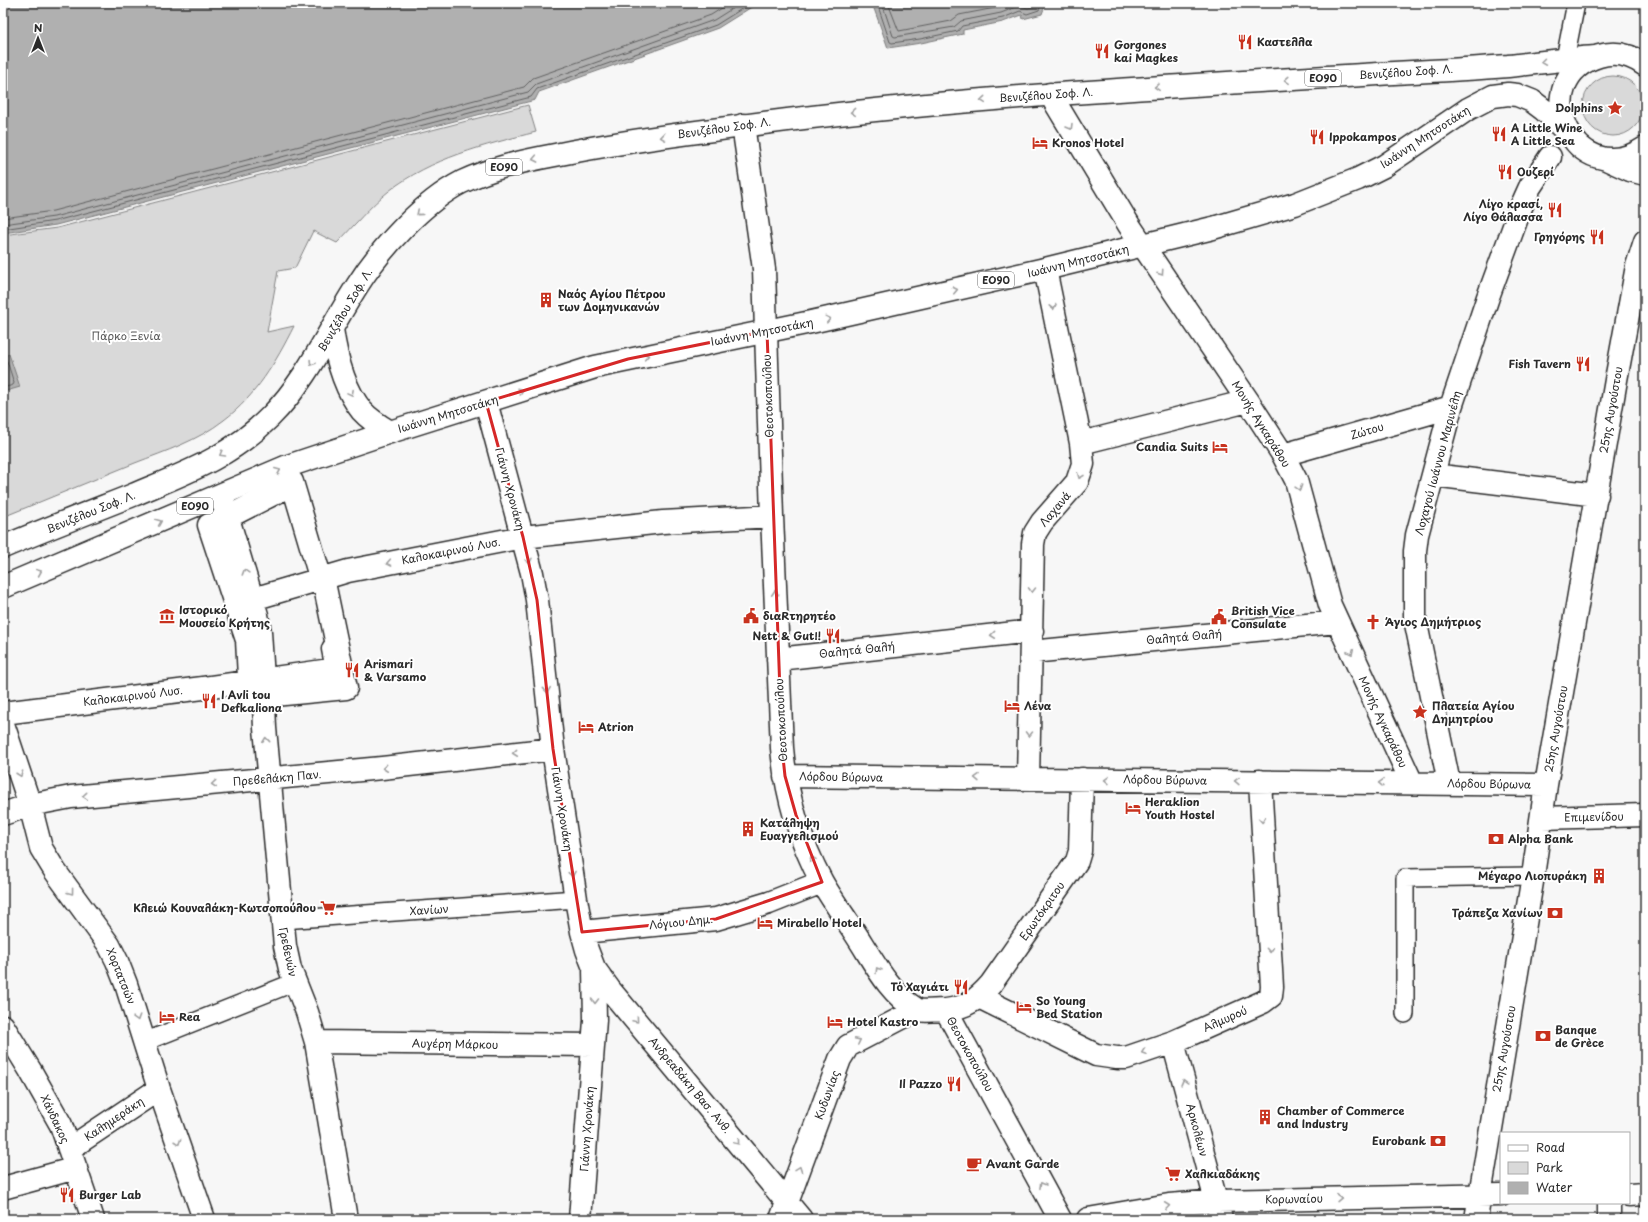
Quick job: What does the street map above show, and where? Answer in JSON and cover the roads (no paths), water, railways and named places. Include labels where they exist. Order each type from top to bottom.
[{"type":"street","name":"ΕΟ90","points":[[1645,65],[1633,58],[1621,54],[1609,54],[1595,57],[1572,73],[1563,92],[1561,114],[1569,134],[1582,148],[1630,170],[1645,174]]},
{"type":"street","name":"Βενιζέλου Σοφ. Λ.","points":[[3,547],[203,466],[236,446],[272,415],[299,383],[332,330],[359,282],[371,265],[411,220],[457,184],[491,171],[527,161],[632,141],[821,115],[1050,94],[1505,66],[1595,57]]},
{"type":"street","name":"Μονής Αγκαράθου","points":[[1050,94],[1143,245],[1248,401],[1283,456],[1296,480],[1300,490],[1330,605],[1412,783]]},
{"type":"street","name":"Ιωάννη Μητσοτάκη","points":[[390,432],[595,367],[767,332],[1045,269],[1255,217],[1334,189],[1384,166],[1468,109],[1493,96],[1508,94],[1517,95],[1532,101],[1544,110],[1569,134]]},
{"type":"street","name":"Θεοτοκοπούλου","points":[[744,125],[764,269],[772,516],[782,748],[785,776],[803,839],[822,882],[883,978],[899,996],[917,1010],[946,1010],[1060,1219]]},
{"type":"street","name":"ΕΟ90","points":[[1599,156],[1619,158],[1634,154],[1645,148]]},
{"type":"street","name":"Λοχαγού Ιωάννου Μαρινέλη","points":[[1449,783],[1415,619],[1415,551],[1417,535],[1451,407],[1488,297],[1530,186],[1550,157]]},
{"type":"street","name":"25ης Αυγούστου","points":[[1476,1219],[1490,1195],[1546,785],[1637,266],[1645,241]]},
{"type":"street","name":"Λαχανά","points":[[1028,779],[1033,544],[1035,533],[1042,522],[1077,482],[1084,464],[1045,269]]},
{"type":"street","points":[[332,330],[340,368],[356,402],[368,417],[390,432]]},
{"type":"street","points":[[1081,443],[1248,401]]},
{"type":"street","name":"Γιάννη Χρονάκη","points":[[486,402],[524,537],[537,600],[553,749],[576,899],[582,932],[594,968],[595,998],[593,1045],[580,1219]]},
{"type":"street","name":"Ζώτου","points":[[1283,456],[1451,407]]},
{"type":"street","name":"ΕΟ90","points":[[3,587],[288,466],[390,432]]},
{"type":"street","points":[[1433,475],[1597,495]]},
{"type":"street","points":[[259,685],[247,640],[209,525],[285,488],[292,482],[320,579]]},
{"type":"street","points":[[221,495],[253,599],[260,632],[259,685]]},
{"type":"street","name":"Καλοκαιρινού Λυσ.","points":[[253,599],[348,571],[524,537],[664,522],[772,516]]},
{"type":"street","name":"Καλοκαιρινού Λυσ.","points":[[3,713],[211,687],[259,685],[337,669],[320,579]]},
{"type":"street","name":"Θαλητά Θαλή","points":[[778,659],[1031,641],[1337,622]]},
{"type":"street","name":"Γρεβενών","points":[[259,685],[265,728],[286,952],[294,982],[307,1012],[316,1042],[346,1219]]},
{"type":"street","name":"Χορτατσών","points":[[3,724],[30,805],[41,848],[46,858],[105,939],[117,961],[204,1219]]},
{"type":"street","name":"Πρεβελάκη Παν.","points":[[3,814],[30,805],[71,797],[270,779],[553,749]]},
{"type":"street","name":"Λόρδου Βύρωνα","points":[[785,776],[1546,785]]},
{"type":"street","name":"Ερωτόκριτου","points":[[946,1010],[958,1008],[979,997],[991,984],[1077,861],[1080,850],[1082,779]]},
{"type":"street","name":"Αλμυρού","points":[[979,997],[1096,1055],[1126,1058],[1173,1042],[1264,1002],[1271,996],[1272,980],[1260,781]]},
{"type":"street","name":"Επιμενίδου","points":[[1542,818],[1645,815]]},
{"type":"street","name":"Λόγιου Δημ.","points":[[582,932],[716,919],[769,903],[822,882]]},
{"type":"street","name":"Ανδρεαδάκη Βασ. Ανθ.","points":[[594,968],[784,1210],[801,1219]]},
{"type":"street","name":"Κυδωνίας","points":[[784,1210],[840,1059],[848,1046],[917,1010]]},
{"type":"street","name":"Χάνδακος","points":[[3,1026],[56,1116],[92,1219]]},
{"type":"street","name":"Αυγέρη Μάρκου","points":[[316,1042],[593,1045]]},
{"type":"street","name":"Αρκολέων","points":[[1173,1042],[1219,1210]]},
{"type":"street","name":"Καλημεράκη","points":[[3,1188],[72,1159],[159,1089]]},
{"type":"street","points":[[1630,1195],[1645,1194]]},
{"type":"street","name":"Κορωναίου","points":[[1088,1219],[1169,1205],[1219,1210],[1490,1195]]},
{"type":"street","points":[[1609,1204],[1609,1219]]},
{"type":"lane","points":[[1565,59],[1576,3]]},
{"type":"lane","points":[[1405,1014],[1406,878],[1533,876]]},
{"type":"lane","name":"Χανίων","points":[[282,920],[576,899]]},
{"type":"lane","points":[[144,1042],[294,982]]},
{"type":"water","points":[[3,3],[758,3],[718,28],[539,92],[535,100],[56,225],[3,233]]},
{"type":"water","points":[[872,3],[1046,3],[1042,14],[1023,19],[1022,15],[1003,22],[963,30],[963,34],[888,48]]},
{"type":"water","points":[[9,354],[20,387],[3,392],[3,357]]},
{"type":"place","name":"Καστελλα","points":[[1245,42]]},
{"type":"place","name":"Gorgones kai Magkes","points":[[1102,51]]},
{"type":"place","name":"Dolphins","points":[[1615,108]]},
{"type":"place","name":"A Little Wine A Little Sea","points":[[1499,134]]},
{"type":"place","name":"Ippokampos","points":[[1317,137]]},
{"type":"place","name":"Kronos Hotel","points":[[1040,143]]},
{"type":"place","name":"Ουζερί","points":[[1505,172]]},
{"type":"place","name":"Λίγο κρασί, Λίγο Θάλασσα","points":[[1555,210]]},
{"type":"place","name":"Γρηγόρης","points":[[1597,237]]},
{"type":"place","name":"Ναός Αγίου Πέτρου των Δομηνικανών","points":[[546,300]]},
{"type":"place","name":"Fish Tavern","points":[[1583,364]]},
{"type":"place","name":"Candia Suits","points":[[1220,447]]},
{"type":"place","name":"Ιστορικό Μουσείο Κρήτης","points":[[167,616]]},
{"type":"place","name":"διαRτηρητέο","points":[[751,616]]},
{"type":"place","name":"British Vice Consulate","points":[[1219,617]]},
{"type":"place","name":"Άγιος Δημήτριος","points":[[1373,622]]},
{"type":"place","name":"Nett & Gut!!","points":[[833,636]]},
{"type":"place","name":"Arismari & Varsamo","points":[[352,670]]},
{"type":"place","name":"I Avli tou Defkaliona","points":[[209,701]]},
{"type":"place","name":"Λένα","points":[[1012,706]]},
{"type":"place","name":"Πλατεία Αγίου Δημητρίου","points":[[1420,712]]},
{"type":"place","name":"Atrion","points":[[586,727]]},
{"type":"place","name":"Heraklion Youth Hostel","points":[[1133,808]]},
{"type":"place","name":"Κατάληψη Ευαγγελισμού","points":[[748,829]]},
{"type":"place","name":"Alpha Bank","points":[[1496,839]]},
{"type":"place","name":"Μέγαρο Λιοπυράκη","points":[[1599,876]]},
{"type":"place","name":"Κλειώ Κουναλάκη-Κωτσοπούλου","points":[[328,908]]},
{"type":"place","name":"Τράπεζα Χανίων","points":[[1555,913]]},
{"type":"place","name":"Mirabello Hotel","points":[[765,923]]},
{"type":"place","name":"Τό Χαγιάτι","points":[[961,987]]},
{"type":"place","name":"So Young Bed Station","points":[[1024,1007]]},
{"type":"place","name":"Rea","points":[[167,1017]]},
{"type":"place","name":"Hotel Kastro","points":[[835,1022]]},
{"type":"place","name":"Banque de Grèce","points":[[1543,1036]]},
{"type":"place","name":"Il Pazzo","points":[[954,1084]]},
{"type":"place","name":"Chamber of Commerce and Industry","points":[[1265,1117]]},
{"type":"place","name":"Eurobank","points":[[1438,1141]]},
{"type":"place","name":"Avant Garde","points":[[974,1164]]},
{"type":"place","name":"Χαλκιαδάκης","points":[[1173,1174]]},
{"type":"place","name":"Burger Lab","points":[[67,1195]]},
{"type":"park label","name":"Πάρκο Ξενία","points":[[126,336]]}]
